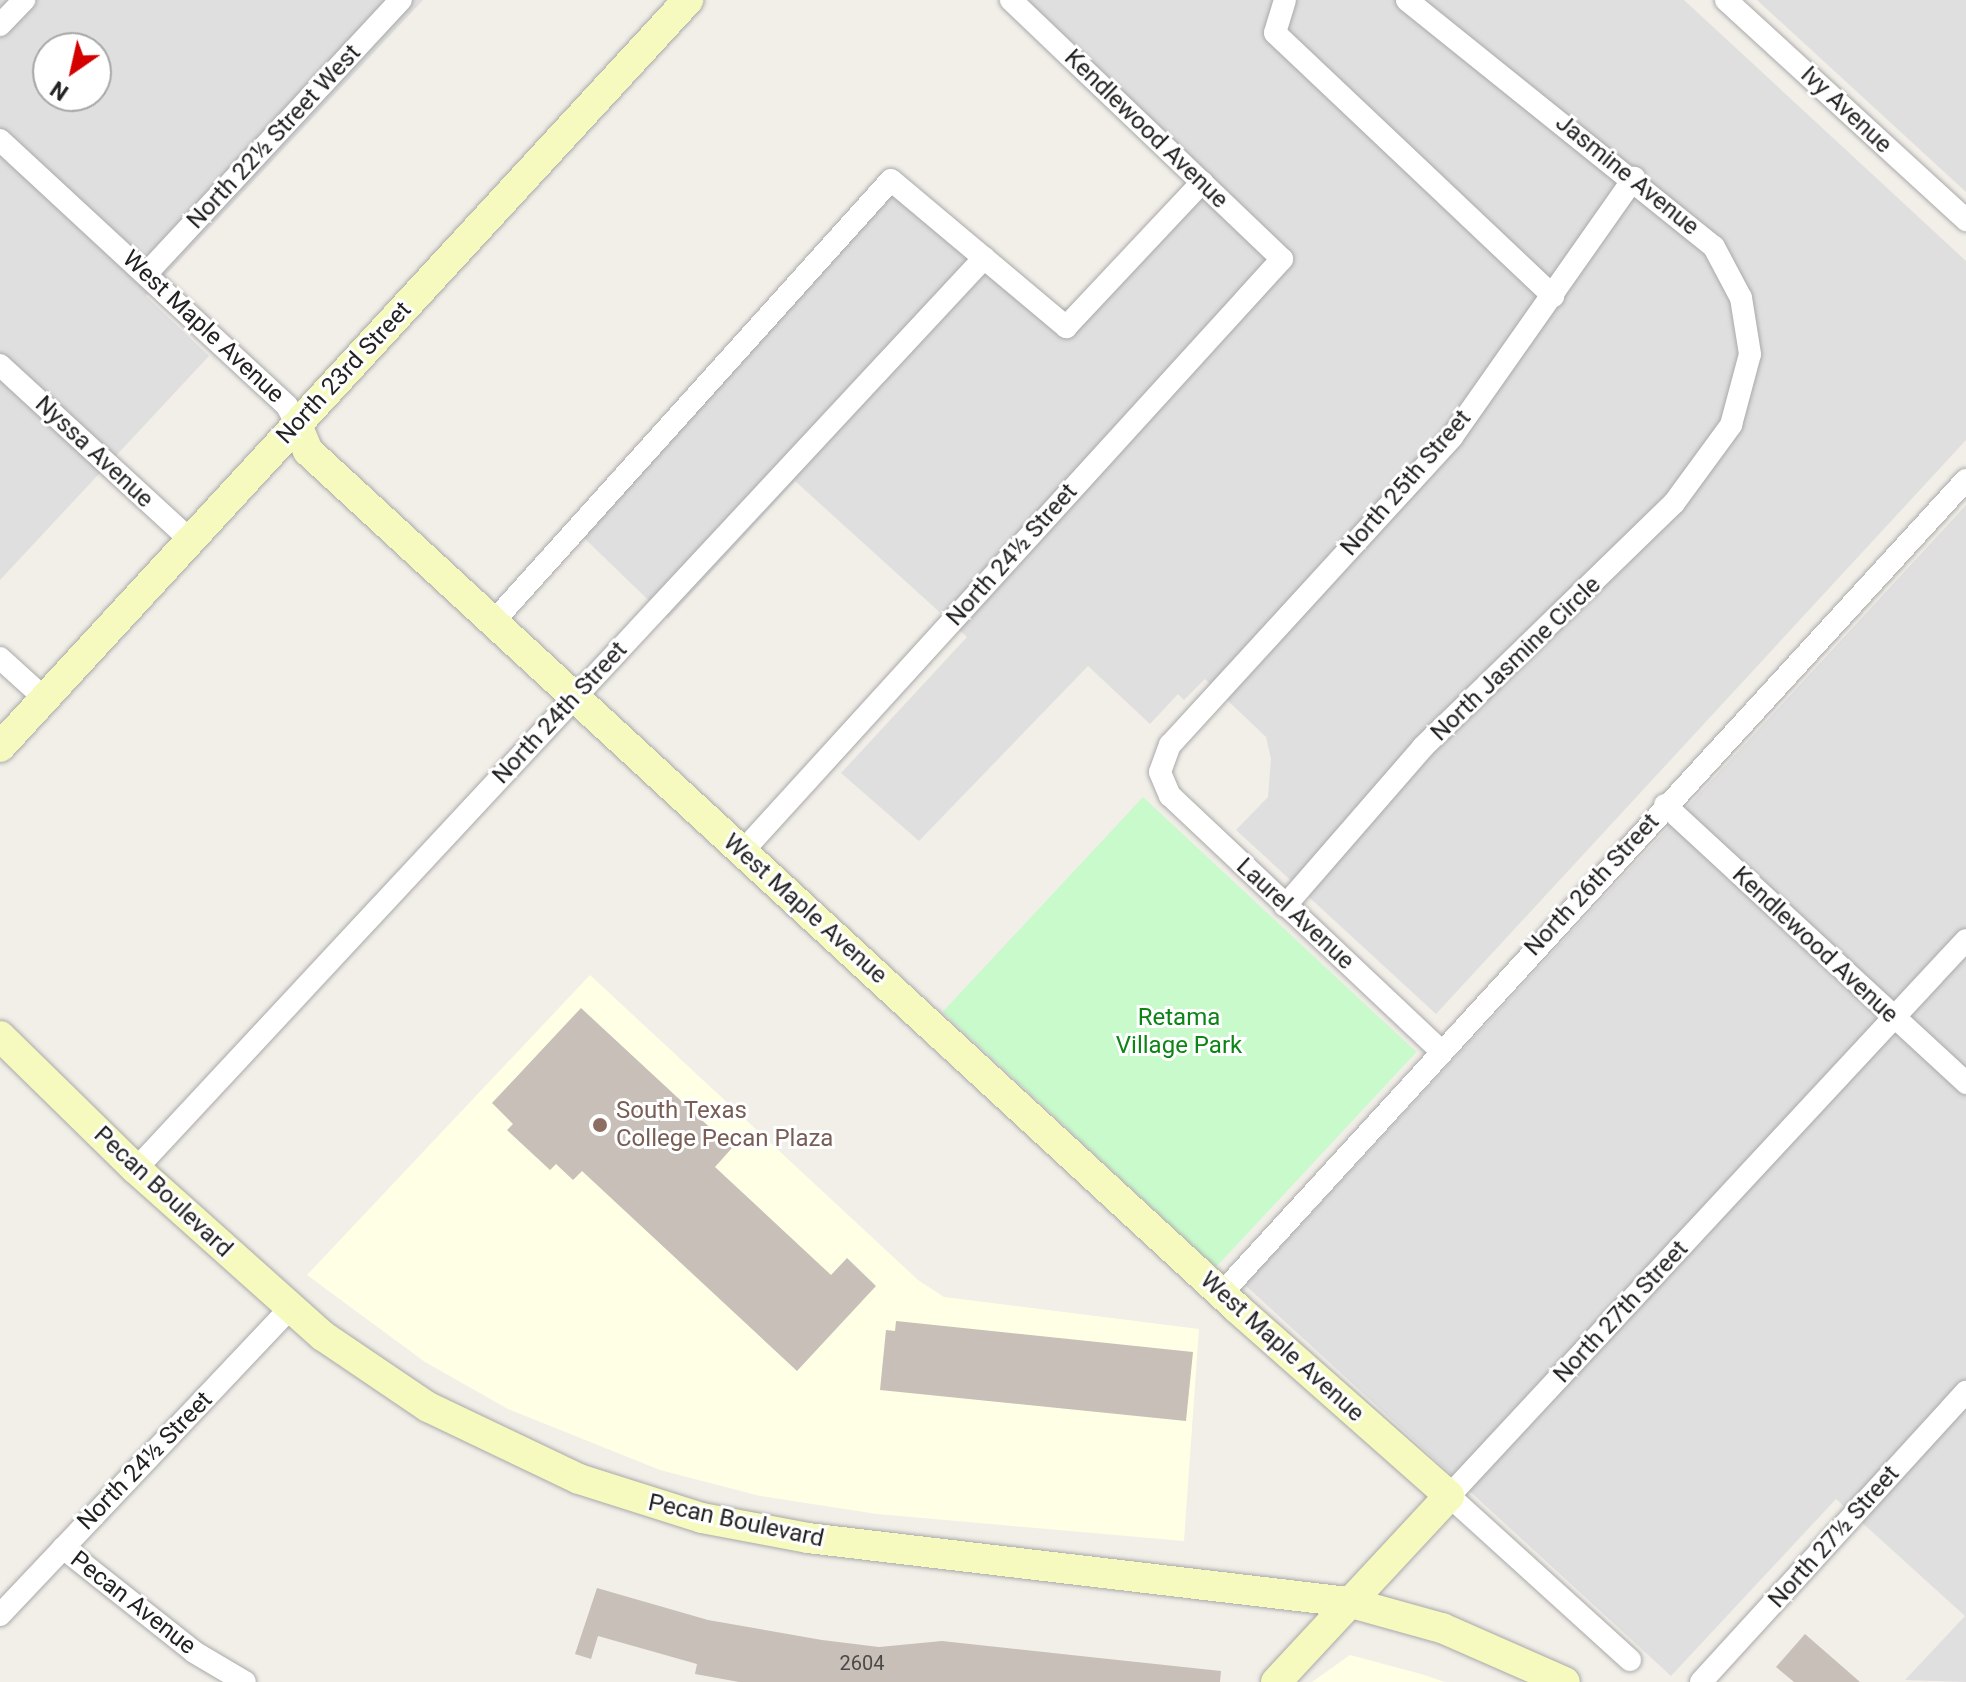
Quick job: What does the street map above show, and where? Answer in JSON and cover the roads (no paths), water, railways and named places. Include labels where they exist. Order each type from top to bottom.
[{"type":"main road","name":"North 23rd Street","points":[[0,747],[188,538],[297,425],[688,0]]},
{"type":"main road","name":"West Maple Avenue","points":[[297,425],[308,451],[1222,1293],[1449,1496]]},
{"type":"main road","name":"Pecan Boulevard","points":[[0,1036],[136,1169],[290,1308],[369,1370],[455,1421],[579,1479],[688,1514],[859,1546],[1142,1574],[1348,1602],[1442,1628],[1565,1682]]},
{"type":"main road","name":"North 27th Street","points":[[1276,1682],[1449,1496]]},
{"type":"street","points":[[0,25],[24,0]]},
{"type":"street","name":"North 22½ Street West","points":[[147,273],[401,0]]},
{"type":"street","name":"Kendlewood Avenue","points":[[1011,0],[1282,259]]},
{"type":"street","points":[[1285,0],[1275,33],[1553,296]]},
{"type":"street","name":"Jasmine Avenue","points":[[1407,0],[1694,227],[1731,272],[1748,325],[1750,354],[1738,406]]},
{"type":"street","name":"Ivy Avenue","points":[[1726,0],[1966,220]]},
{"type":"street","name":"West Maple Avenue","points":[[0,140],[287,406],[297,425]]},
{"type":"street","name":"North 25th Street","points":[[1160,772],[1170,745],[1452,437],[1634,178]]},
{"type":"street","points":[[494,621],[891,180],[1066,327],[1202,182]]},
{"type":"street","name":"North 24th Street","points":[[136,1169],[984,258]]},
{"type":"street","name":"North 24½ Street","points":[[742,852],[1282,259]]},
{"type":"street","name":"Nyssa Avenue","points":[[0,365],[188,538]]},
{"type":"street","name":"North Jasmine Circle","points":[[1285,906],[1423,747],[1674,503],[1722,441],[1738,406]]},
{"type":"street","name":"North 26th Street","points":[[1222,1293],[1440,1050],[1966,480]]},
{"type":"street","points":[[0,658],[43,697]]},
{"type":"street","name":"Laurel Avenue","points":[[1160,772],[1170,796],[1440,1050]]},
{"type":"street","name":"Kendlewood Avenue","points":[[1665,805],[1966,1083]]},
{"type":"street","name":"North 27th Street","points":[[1449,1496],[1966,940]]},
{"type":"street","name":"North 24½ Street","points":[[0,1615],[290,1308]]},
{"type":"street","name":"North 27½ Street","points":[[1701,1682],[1966,1392]]},
{"type":"street","name":"West Maple Avenue","points":[[1449,1496],[1630,1660]]},
{"type":"street","name":"Pecan Avenue","points":[[63,1548],[194,1652],[245,1682]]},
{"type":"place","name":"South Texas College Pecan Plaza","points":[[600,1125]]},
{"type":"park label","name":"Retama Village Park","points":[[1179,1032]]}]
